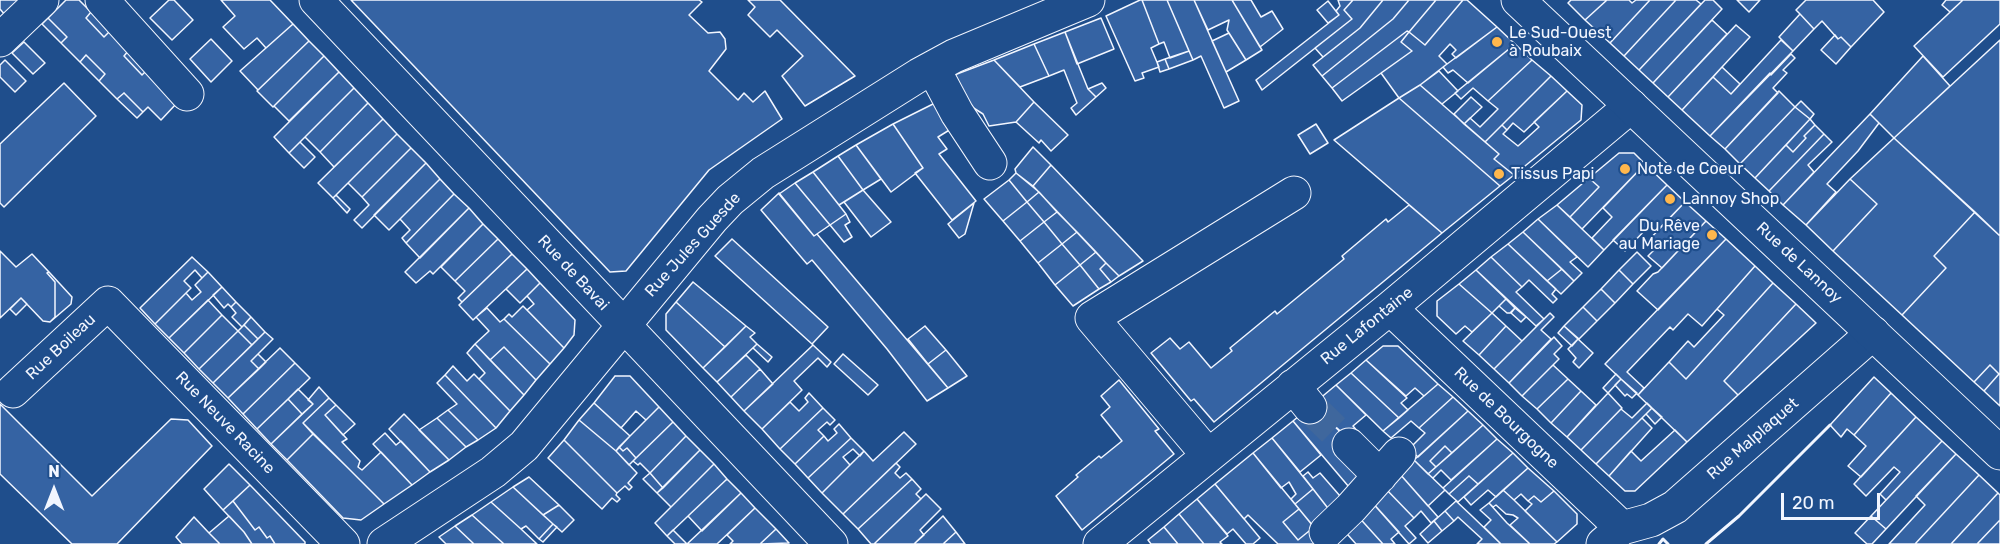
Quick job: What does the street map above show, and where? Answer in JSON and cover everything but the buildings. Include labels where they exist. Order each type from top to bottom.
[{"type":"street","points":[[0,40],[42,0]]},
{"type":"street","points":[[102,0],[187,94]]},
{"type":"street","name":"Rue de Bavai","points":[[316,0],[831,544]]},
{"type":"street","name":"Rue Jules Guesde","points":[[384,544],[493,472],[524,446],[712,219],[745,186],[784,158],[933,68],[988,41],[1088,0]]},
{"type":"street","name":"Rue de Lannoy","points":[[1518,0],[2000,453]]},
{"type":"street","points":[[933,68],[957,113],[990,163]]},
{"type":"street","name":"Rue Lafontaine","points":[[1100,544],[1208,455],[1301,396],[1390,308],[1631,106]]},
{"type":"street","points":[[1208,455],[1092,318],[1294,193]]},
{"type":"street","name":"Rue Boileau","points":[[13,391],[108,303]]},
{"type":"street","name":"Rue Neuve Racine","points":[[108,303],[343,544]]},
{"type":"street","name":"Rue de Bourgogne","points":[[1390,308],[1612,536]]},
{"type":"street","name":"Rue Malplaquet","points":[[1612,536],[1675,507],[1873,333]]},
{"type":"street","points":[[1326,532],[1389,465],[1349,445]]},
{"type":"tunnel","points":[[1310,407],[1349,445]]},
{"type":"wall","points":[[1706,544],[1739,516],[1830,425]]},
{"type":"wall","points":[[1659,544],[1663,539],[1668,544]]},
{"type":"place","name":"Le Sud-Ouest à Roubaix","points":[[1497,42]]},
{"type":"place","name":"Note de Coeur","points":[[1625,169]]},
{"type":"place","name":"Tissus Papi","points":[[1499,174]]},
{"type":"place","name":"Lannoy Shop","points":[[1670,199]]},
{"type":"place","name":"Du Rêve au Mariage","points":[[1712,235]]}]
